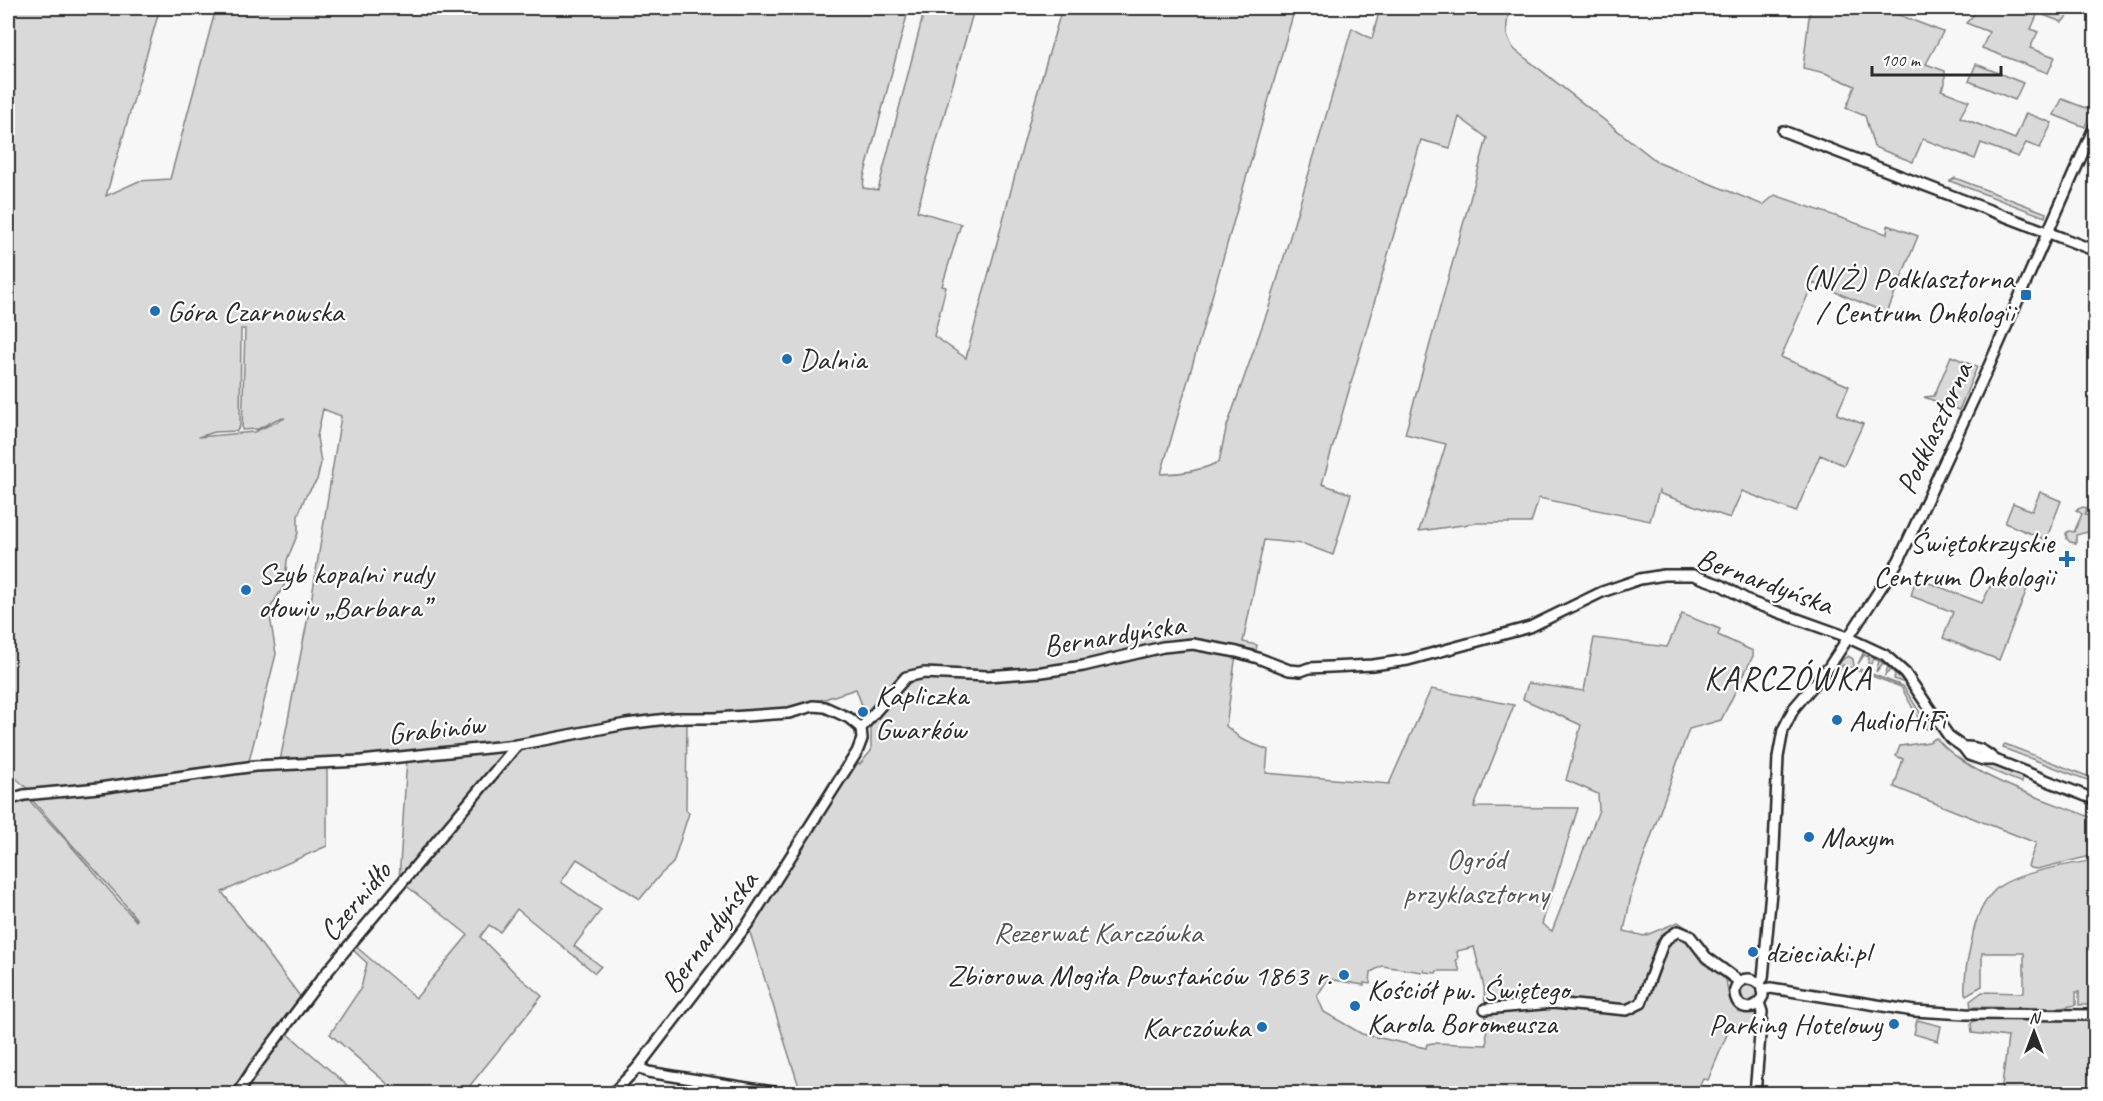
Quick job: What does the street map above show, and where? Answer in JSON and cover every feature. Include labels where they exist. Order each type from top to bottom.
[{"type":"street","name":"Podklasztorna","points":[[1755,1094],[1762,1012],[1759,1003],[1763,996],[1761,987],[1768,926],[1780,741],[1794,708],[1829,667],[1899,560],[1988,368],[2096,123]]},
{"type":"street","points":[[1783,131],[2096,251]]},
{"type":"street","name":"Bernardyńska","points":[[612,1094],[638,1067],[763,902],[857,752],[862,739],[861,728],[906,677],[924,673],[987,676],[1042,672],[1083,666],[1163,647],[1192,644],[1258,658],[1289,670],[1394,663],[1530,627],[1602,592],[1641,579],[1686,574],[1700,577],[1753,603],[1848,637],[1885,656],[1900,667],[1943,730],[1969,755],[1983,760],[1995,760],[2096,800]]},
{"type":"street","name":"Grabinów","points":[[8,800],[24,795],[99,788],[255,766],[361,761],[517,745],[627,723],[675,718],[789,713],[813,706],[835,711],[855,721],[861,728]]},
{"type":"street","name":"Czernidło","points":[[237,1094],[322,978],[517,745]]},
{"type":"street","points":[[1485,1009],[1553,1003],[1627,1010],[1641,1003],[1666,939],[1678,931],[1690,936],[1706,957],[1740,982]]},
{"type":"street","points":[[1740,982],[1750,979],[1761,987],[1914,1011],[1966,1014],[2096,1015]]},
{"type":"street","points":[[1740,982],[1735,994],[1738,1003],[1749,1008],[1759,1003]]},
{"type":"street","points":[[638,1067],[648,1072],[785,1094]]},
{"type":"green space","points":[[8,8],[160,8],[106,196],[139,181],[170,179],[216,8],[909,8],[864,177],[863,188],[878,190],[925,8],[967,8],[973,13],[917,211],[961,224],[942,286],[946,287],[934,336],[966,358],[1062,8],[1295,8],[1161,474],[1191,471],[1219,462],[1226,429],[1270,304],[1352,28],[1372,39],[1380,8],[1515,8],[1514,11],[1509,11],[1507,36],[1515,50],[1659,163],[1763,205],[1775,195],[1887,234],[1888,225],[1918,236],[1887,313],[1813,283],[1781,357],[1849,386],[1837,414],[1863,424],[1844,465],[1820,455],[1796,512],[1742,491],[1730,518],[1661,494],[1659,491],[1650,521],[1539,498],[1531,523],[1477,523],[1419,531],[1446,444],[1405,434],[1487,138],[1459,117],[1450,148],[1421,140],[1322,484],[1351,494],[1333,555],[1304,544],[1264,540],[1243,642],[1257,645],[1256,650],[1211,643],[1134,651],[1078,662],[1008,671],[991,678],[1192,646],[1236,654],[1226,726],[1241,739],[1268,750],[1266,773],[1389,784],[1431,689],[1514,705],[1474,807],[1578,808],[1542,924],[1552,931],[1599,810],[1598,794],[1566,780],[1581,725],[1523,699],[1528,683],[1584,691],[1594,638],[1667,647],[1682,614],[1720,629],[1718,635],[1753,651],[1753,656],[1721,720],[1689,729],[1632,891],[1624,931],[1644,936],[1678,922],[1689,929],[1675,935],[1685,936],[1699,957],[1726,978],[1728,993],[1733,1004],[1742,1011],[1757,1014],[1757,1027],[1731,1025],[1708,1080],[1703,1079],[1696,1093],[801,1093],[746,920],[842,762],[860,764],[871,751],[871,730],[856,689],[790,710],[718,715],[511,743],[385,756],[280,761],[312,596],[341,416],[323,409],[317,437],[321,463],[317,480],[305,497],[298,516],[298,533],[287,560],[285,584],[269,610],[276,654],[247,769],[327,765],[327,846],[222,892],[302,999],[233,1093],[8,1093],[8,803],[26,797],[137,920],[30,798],[30,791],[8,771]],"holes":[[[241,329],[245,329],[242,430],[258,429],[277,419],[285,418],[254,432],[198,437],[215,432],[237,431],[240,426]],[[1474,947],[1484,987],[1487,1045],[1433,1043],[1427,1044],[1426,1048],[1362,1034],[1324,1012],[1317,996],[1328,979],[1370,984],[1371,972],[1382,966],[1436,973],[1437,971],[1460,971],[1456,960],[1458,959],[1457,951]]]},
{"type":"green space","points":[[1810,8],[1881,8],[1943,32],[1926,64],[1945,71],[1945,84],[1941,90],[1969,101],[1960,117],[2015,139],[2026,113],[2052,123],[2040,148],[2026,143],[2018,157],[1981,143],[1975,159],[1923,139],[1913,162],[1874,147],[1865,116],[1846,108],[1855,86],[1825,73],[1803,68]]},
{"type":"green space","points":[[1977,8],[2075,8],[2062,22],[2038,13],[2031,29],[2038,32],[2030,48],[2055,57],[2048,73],[1982,48],[1989,32],[1966,23],[1979,9]]},
{"type":"green space","points":[[1976,64],[2023,83],[2015,100],[1969,81]]},
{"type":"green space","points":[[2062,99],[2091,110],[2085,127],[2054,115]]},
{"type":"green space","points":[[1955,178],[2046,213],[2045,217],[1950,181]]},
{"type":"green space","points":[[1951,356],[1977,367],[1959,410],[1924,397],[1934,396]]},
{"type":"green space","points":[[2040,492],[2061,501],[2046,540],[2005,523],[2013,503],[2032,511]]},
{"type":"green space","points":[[2087,508],[2085,515],[2095,518],[2095,530],[2076,535],[2076,543],[2070,542],[2066,533],[2074,532],[2082,514],[2076,510]]},
{"type":"green space","points":[[1995,577],[2027,589],[1999,660],[1943,638],[1953,612],[1911,596],[1916,578],[1982,603]]},
{"type":"green space","points":[[1864,651],[1891,668],[1905,683],[1894,679],[1895,674],[1891,670],[1885,675],[1888,667],[1883,663],[1876,672],[1879,661],[1874,659],[1867,669],[1869,657],[1864,655],[1858,664]]},
{"type":"green space","points":[[1848,656],[1853,659],[1854,667],[1903,686],[1931,730],[1924,728],[1901,687],[1843,665],[1826,688],[1823,686],[1843,659]]},
{"type":"green space","points":[[687,720],[686,810],[689,813],[673,863],[640,899],[577,859],[561,882],[601,910],[574,946],[601,966],[595,973],[517,909],[500,932],[489,925],[480,937],[517,975],[542,996],[464,1093],[398,1093],[330,1034],[361,988],[367,963],[353,950],[315,993],[354,945],[416,998],[468,935],[404,884],[518,748],[596,732]]},
{"type":"green space","points":[[1936,738],[1969,765],[1989,776],[2095,819],[2095,855],[2037,869],[2030,868],[2028,866],[2036,843],[1894,787],[1903,759],[1896,756],[1900,746],[1929,742]]},
{"type":"green space","points":[[2005,744],[2095,779],[2095,783],[2003,748]]},
{"type":"green space","points":[[508,750],[399,880],[407,759]]},
{"type":"green space","points":[[1981,762],[2022,776],[2022,783],[1983,767]]},
{"type":"green space","points":[[2095,860],[2095,1005],[2079,1005],[2079,992],[2076,992],[2076,1005],[2061,1008],[1971,1007],[1970,1001],[1982,992],[2024,993],[2024,953],[1982,953],[1982,986],[1966,995],[1965,993],[1965,979],[1975,926],[1990,895],[2003,884],[2028,874]]},
{"type":"green space","points":[[1749,983],[1756,986],[1759,993],[1756,1000],[1749,1003],[1742,1000],[1739,993],[1742,986]]},
{"type":"green space","points":[[1978,1019],[2095,1020],[2095,1093],[2001,1093],[2008,1037],[1972,1033],[1971,1023]]},
{"type":"green space","points":[[1917,1020],[1941,1026],[1938,1041],[1914,1034]]},
{"type":"green space","points":[[286,1032],[356,1093],[238,1094]]},
{"type":"place","name":"(N/Ż) Podklasztorna / Centrum Onkologii","points":[[2026,295]]},
{"type":"place","name":"Góra Czarnowska","points":[[155,311]]},
{"type":"place","name":"Dalnia","points":[[787,359]]},
{"type":"place","name":"Świętokrzyskie Centrum Onkologii","points":[[2067,559]]},
{"type":"place","name":"Szyb kopalni rudy ołowiu „Barbara”","points":[[246,590]]},
{"type":"place","name":"Kapliczka Gwarków","points":[[863,712]]},
{"type":"place","name":"AudioHiFi","points":[[1837,720]]},
{"type":"place","name":"Maxym","points":[[1809,837]]},
{"type":"place","name":"dzieciaki.pl","points":[[1753,952]]},
{"type":"place","name":"Zbiorowa Mogiła Powstańców 1863 r.","points":[[1344,975]]},
{"type":"place","name":"Kościół pw. Świętego Karola Boromeusza","points":[[1355,1006]]},
{"type":"place","name":"Parking Hotelowy","points":[[1894,1024]]},
{"type":"place","name":"Karczówka","points":[[1262,1027]]},
{"type":"district","name":"KARCZÓWKA","points":[[1788,678]]},
{"type":"park label","name":"Ogród przyklasztorny","points":[[1476,876]]},
{"type":"park label","name":"Rezerwat Karczówka","points":[[1098,932]]}]
